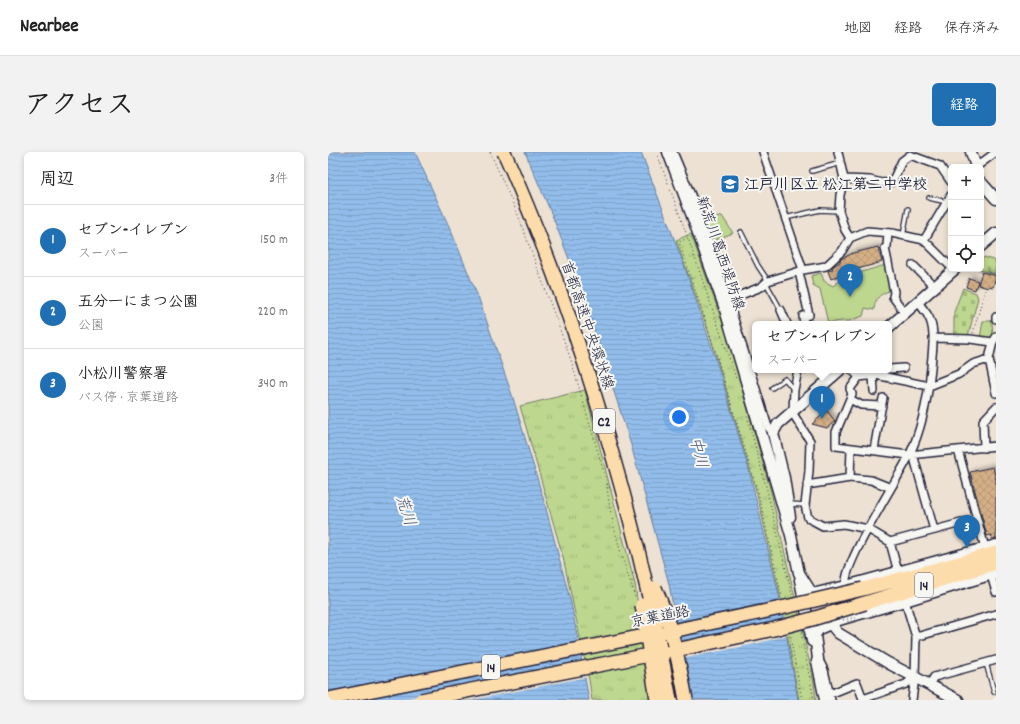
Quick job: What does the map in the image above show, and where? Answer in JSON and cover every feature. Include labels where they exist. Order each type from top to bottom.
[{"type":"highway","name":"首都高速中央環状線","points":[[504,152],[539,236],[566,307],[595,394],[626,502],[650,603],[670,700]]},
{"type":"highway","name":"首都高速中央環状線","points":[[513,152],[555,253],[601,383],[656,588],[678,700]]},
{"type":"highway","points":[[626,502],[628,535],[643,610],[657,700]]},
{"type":"highway","name":"京葉道路","points":[[328,699],[782,608],[863,589],[990,550]]},
{"type":"highway","name":"14","points":[[422,700],[665,652],[781,627],[865,603],[994,570]]},
{"type":"highway","points":[[656,588],[674,640],[686,700]]},
{"type":"street","name":"新荒川葛西堤防線","points":[[668,152],[678,172],[724,306],[791,535],[818,663],[828,698]]},
{"type":"street","points":[[673,152],[678,172],[699,214],[768,427],[773,433],[789,504],[791,535]]},
{"type":"street","points":[[764,152],[801,271],[805,301],[808,305],[809,315],[803,316],[804,321]]},
{"type":"street","points":[[838,152],[844,179],[840,195],[839,211],[845,230],[850,238]]},
{"type":"street","points":[[971,152],[975,164]]},
{"type":"street","points":[[980,164],[996,152]]},
{"type":"street","points":[[844,179],[870,180],[882,183],[892,182],[902,161],[912,154],[940,166],[948,178]]},
{"type":"street","points":[[984,185],[996,199]]},
{"type":"street","points":[[924,240],[948,205]]},
{"type":"street","points":[[728,300],[761,288],[767,282],[801,271],[826,266],[842,251],[850,238],[867,231],[888,233],[924,240],[948,264]]},
{"type":"street","points":[[888,233],[886,248],[894,292],[893,297],[905,313]]},
{"type":"street","points":[[984,243],[996,233]]},
{"type":"street","points":[[913,265],[935,287]]},
{"type":"street","points":[[892,324],[950,272]]},
{"type":"street","points":[[918,302],[927,314],[934,338],[929,386],[921,423],[911,455],[850,563],[845,576],[846,586],[990,550],[996,545]]},
{"type":"street","points":[[781,310],[786,321]]},
{"type":"street","points":[[934,338],[970,340],[994,339],[989,359],[996,393]]},
{"type":"street","points":[[875,375],[929,386],[959,374],[973,364],[989,359]]},
{"type":"street","points":[[892,369],[904,368]]},
{"type":"street","points":[[797,373],[792,412],[810,441],[810,471],[805,505],[808,518],[823,526],[844,524],[868,529],[890,542],[898,572]]},
{"type":"street","points":[[773,433],[778,424],[837,373]]},
{"type":"street","points":[[855,373],[859,377]]},
{"type":"street","points":[[879,373],[859,377],[850,389],[852,394],[836,432],[836,446],[911,455],[996,446]]},
{"type":"street","points":[[874,391],[875,375]]},
{"type":"street","points":[[874,450],[883,398]]},
{"type":"street","points":[[850,399],[861,405],[882,406]]},
{"type":"street","points":[[984,448],[982,424],[996,407]]},
{"type":"street","points":[[850,478],[851,448]]},
{"type":"street","points":[[958,450],[976,519],[990,550]]},
{"type":"street","points":[[911,455],[934,530]]},
{"type":"street","points":[[807,485],[850,478],[871,480],[891,488]]},
{"type":"street","points":[[890,542],[976,519]]},
{"type":"street","points":[[954,699],[843,636],[830,623],[905,601],[994,570],[996,592]]},
{"type":"street","name":"新荒川葛西堤防線","points":[[799,573],[812,594],[846,586]]},
{"type":"street","points":[[905,601],[916,637],[915,677],[912,700]]},
{"type":"street","points":[[916,637],[996,614]]},
{"type":"street","name":"新荒川葛西堤防線","points":[[818,663],[815,639],[816,632],[830,623]]},
{"type":"street","points":[[929,685],[934,677],[996,660]]},
{"type":"street","points":[[828,698],[857,683],[864,699],[906,684],[915,677]]},
{"type":"lane","points":[[812,171],[840,163]]},
{"type":"lane","points":[[930,198],[948,204]]},
{"type":"lane","points":[[903,236],[908,209]]},
{"type":"lane","points":[[785,218],[820,210],[839,211]]},
{"type":"lane","points":[[740,232],[781,310]]},
{"type":"lane","points":[[772,388],[785,379],[794,390]]},
{"type":"lane","points":[[789,504],[805,505]]},
{"type":"lane","points":[[986,663],[994,692]]},
{"type":"path","points":[[490,152],[518,215],[571,360],[607,483],[608,498],[636,603]]},
{"type":"path","points":[[658,156],[737,380]]},
{"type":"path","points":[[688,238],[679,242],[711,335],[758,492],[782,597]]},
{"type":"path","points":[[972,337],[985,290]]},
{"type":"path","points":[[747,416],[794,600]]},
{"type":"path","points":[[831,583],[824,585],[824,587],[833,585],[834,591]]},
{"type":"path","points":[[801,633],[814,700]]},
{"type":"path","points":[[790,636],[802,700]]},
{"type":"green space","points":[[722,216],[733,233],[710,242],[703,223]]},
{"type":"green space","points":[[691,234],[727,335],[771,492],[814,682],[816,700],[799,700],[781,599],[757,494],[711,339],[676,240]]},
{"type":"green space","points":[[984,257],[996,261],[995,274],[984,271]]},
{"type":"green space","points":[[886,265],[891,290],[878,297],[875,302],[874,310],[865,308],[863,316],[849,321],[828,321],[820,289],[813,285],[811,276],[821,273],[824,281],[833,286],[844,279]]},
{"type":"green space","points":[[963,288],[976,293],[978,298],[968,336],[954,335],[954,312]]},
{"type":"green space","points":[[983,321],[992,321],[993,336],[988,339],[980,338]]},
{"type":"green space","points":[[585,390],[635,584],[651,700],[592,700],[563,557],[520,406]]},
{"type":"water","name":"荒川","points":[[328,152],[415,152],[452,233],[480,302],[513,398],[544,501],[571,603],[589,700],[328,700]]},
{"type":"water","name":"中川","points":[[525,152],[641,152],[684,265],[716,360],[749,470],[779,595],[798,700],[690,700],[669,584],[631,445],[578,282],[552,215]]},
{"type":"pier","points":[[785,620],[788,635],[755,644],[681,659],[677,642]]},
{"type":"pier","points":[[584,663],[587,677],[472,700],[398,700]]},
{"type":"building","points":[[878,247],[882,262],[858,269],[857,267],[831,279],[828,271],[833,269],[832,267],[840,262],[841,259],[853,253]]},
{"type":"building","points":[[982,272],[996,276],[993,287],[989,286],[988,288],[978,285]]},
{"type":"building","points":[[969,278],[978,281],[975,290],[966,287]]},
{"type":"building","points":[[827,411],[835,421],[827,428],[812,424]]},
{"type":"building","points":[[993,467],[996,480],[996,539],[992,539],[991,535],[987,536],[970,472]]},
{"type":"place","name":"江戸川区立 松江第二中学校","points":[[730,184]]},
{"type":"place","name":"五分一にまつ公園","points":[[850,297]]},
{"type":"place","name":"セブン-イレブン","points":[[822,419]]},
{"type":"place","name":"小松川警察署","points":[[967,548]]}]
